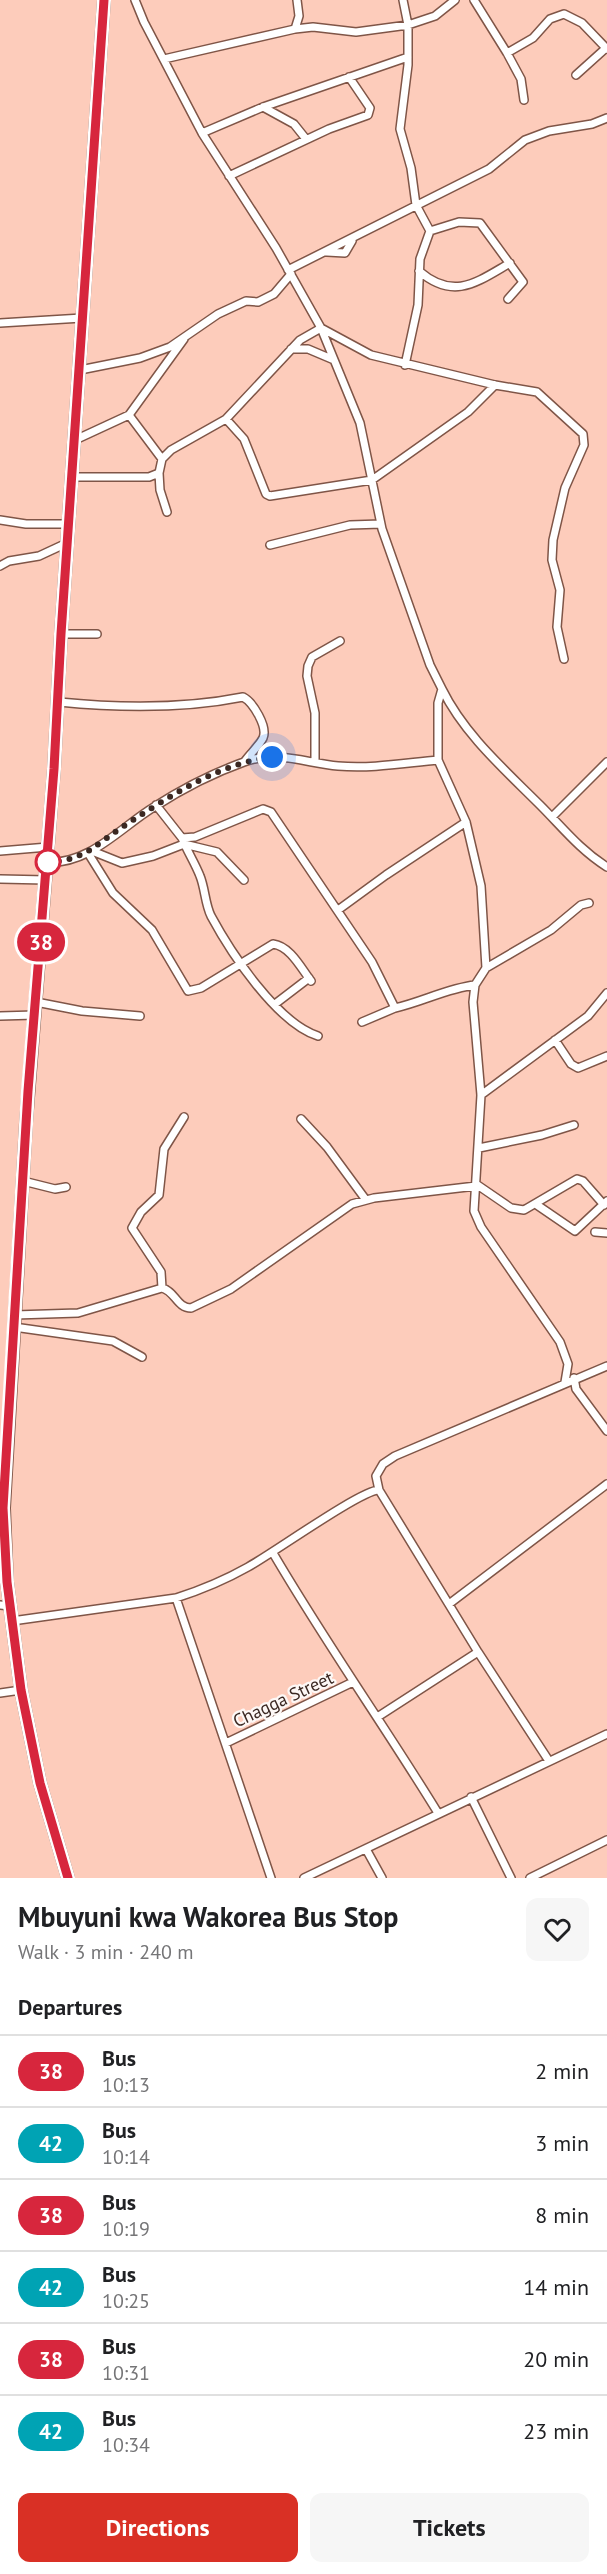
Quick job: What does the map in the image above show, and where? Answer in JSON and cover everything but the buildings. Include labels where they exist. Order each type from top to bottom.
[{"type":"main road","points":[[67,1878],[40,1783],[21,1690],[12,1621],[5,1606],[3,1508],[23,1181],[59,702],[61,634],[104,0]]},
{"type":"street","points":[[135,0],[202,133],[289,272],[321,328],[360,423],[381,524],[430,665],[450,706],[481,744],[572,840],[607,867]]},
{"type":"street","points":[[295,29],[299,16],[297,0]]},
{"type":"street","points":[[402,0],[408,25],[408,57],[400,129],[411,168],[416,205],[430,231],[420,259],[418,305],[405,364]]},
{"type":"street","points":[[164,59],[295,29],[313,27],[356,32],[408,25],[435,16],[455,0]]},
{"type":"street","points":[[474,0],[521,79],[524,100]]},
{"type":"street","points":[[507,53],[533,38],[550,19],[564,14],[582,23],[606,49],[576,75]]},
{"type":"street","points":[[202,133],[263,107],[408,57]]},
{"type":"street","points":[[229,176],[306,139],[368,116],[370,108],[349,77]]},
{"type":"street","points":[[263,107],[294,124],[306,139]]},
{"type":"street","points":[[80,370],[140,358],[170,347],[218,314],[246,301],[258,302],[274,294],[289,272],[489,169],[530,138],[549,131],[592,124],[607,118]]},
{"type":"street","points":[[430,231],[459,222],[475,221],[487,231],[523,282],[508,299]]},
{"type":"street","points":[[419,272],[433,281],[457,289],[482,279],[510,263]]},
{"type":"street","points":[[0,323],[82,318]]},
{"type":"street","points":[[321,328],[371,355],[495,385],[537,392],[584,437],[584,445],[558,511],[553,540],[552,560],[560,590],[557,627],[564,659]]},
{"type":"street","points":[[167,512],[160,490],[159,473],[162,459],[171,450],[226,419],[300,340],[321,328]]},
{"type":"street","points":[[75,440],[129,415],[185,337]]},
{"type":"street","points":[[291,349],[309,349],[334,360]]},
{"type":"street","points":[[226,419],[244,439],[266,494],[372,480],[468,412],[495,385]]},
{"type":"street","points":[[129,415],[162,459]]},
{"type":"street","points":[[72,477],[149,477],[159,473]]},
{"type":"street","points":[[0,520],[26,524],[69,524]]},
{"type":"street","points":[[270,545],[350,525],[381,524]]},
{"type":"street","points":[[0,566],[9,561],[39,556],[68,543]]},
{"type":"street","points":[[61,634],[97,634]]},
{"type":"street","points":[[315,762],[315,713],[307,676],[308,666],[312,657],[340,641]]},
{"type":"street","points":[[442,688],[438,703],[438,760],[466,822],[480,871],[486,968]]},
{"type":"street","points":[[59,702],[108,706],[213,703],[243,697],[254,708],[264,730],[263,738],[245,761]]},
{"type":"street","points":[[48,862],[68,861],[90,852],[156,805],[245,761],[281,757],[366,766],[438,760]]},
{"type":"street","points":[[552,817],[607,762]]},
{"type":"street","points":[[156,805],[183,841],[200,876],[210,914],[241,962],[275,1004],[299,1028],[318,1036]]},
{"type":"street","points":[[90,852],[122,863],[153,856],[183,841],[263,809],[271,812],[372,962],[395,1008]]},
{"type":"street","points":[[338,910],[466,822]]},
{"type":"street","points":[[183,841],[217,852],[244,880]]},
{"type":"street","points":[[0,851],[48,847]]},
{"type":"street","points":[[90,852],[113,892],[152,930],[188,991],[201,988],[266,946],[280,945],[310,980],[275,1004]]},
{"type":"street","points":[[0,879],[46,880]]},
{"type":"street","points":[[583,1374],[568,1364],[551,1326],[476,1221],[474,1204],[480,1148],[481,1095],[473,1002],[475,985],[486,968],[551,930],[581,905],[589,903]]},
{"type":"street","points":[[362,1022],[395,1008],[423,1002],[460,986],[475,985]]},
{"type":"street","points":[[481,1095],[588,1016],[607,993]]},
{"type":"street","points":[[36,1002],[82,1011],[140,1016]]},
{"type":"street","points":[[0,1016],[35,1015]]},
{"type":"street","points":[[555,1040],[571,1064],[578,1068],[607,1056]]},
{"type":"street","points":[[162,1288],[161,1272],[132,1228],[141,1212],[159,1195],[164,1149],[184,1117]]},
{"type":"street","points":[[301,1119],[327,1147],[366,1200]]},
{"type":"street","points":[[480,1148],[542,1136],[574,1125]]},
{"type":"street","points":[[15,1315],[78,1313],[162,1288],[167,1289],[181,1305],[191,1308],[231,1289],[339,1212],[366,1200],[476,1185],[511,1208],[524,1210],[537,1205],[577,1179],[583,1181],[606,1203],[575,1231],[537,1205]]},
{"type":"street","points":[[23,1181],[55,1189],[66,1187]]},
{"type":"street","points":[[595,1232],[607,1233]]},
{"type":"street","points":[[14,1328],[113,1341],[142,1358]]},
{"type":"street","points":[[565,1382],[568,1364]]},
{"type":"street","points":[[549,1761],[478,1652],[379,1490],[376,1476],[378,1470],[395,1456],[583,1374],[607,1366]]},
{"type":"street","points":[[574,1378],[576,1389],[607,1431]]},
{"type":"street","points":[[449,1604],[607,1485]]},
{"type":"street","points":[[12,1621],[176,1598],[222,1580],[273,1552],[353,1501],[371,1491],[379,1490]]},
{"type":"street","points":[[273,1552],[353,1682],[379,1716],[438,1813]]},
{"type":"street","points":[[176,1598],[271,1878]]},
{"type":"street","points":[[379,1716],[478,1652]]},
{"type":"street","name":"Chagga Street","points":[[226,1743],[353,1682]]},
{"type":"street","points":[[0,1693],[21,1690]]},
{"type":"street","points":[[304,1878],[471,1797],[607,1736]]},
{"type":"street","points":[[471,1797],[511,1878]]},
{"type":"street","points":[[530,1878],[544,1875],[607,1840]]},
{"type":"street","points":[[366,1849],[382,1878]]},
{"type":"bus line","name":"38","points":[[68,1878],[40,1783],[21,1690],[7,1582],[3,1508],[28,1091],[48,862],[59,702],[61,634],[104,31],[104,0]]},
{"type":"route","points":[[48,862],[76,859],[92,851],[122,827],[156,805],[245,761],[272,757]]}]
